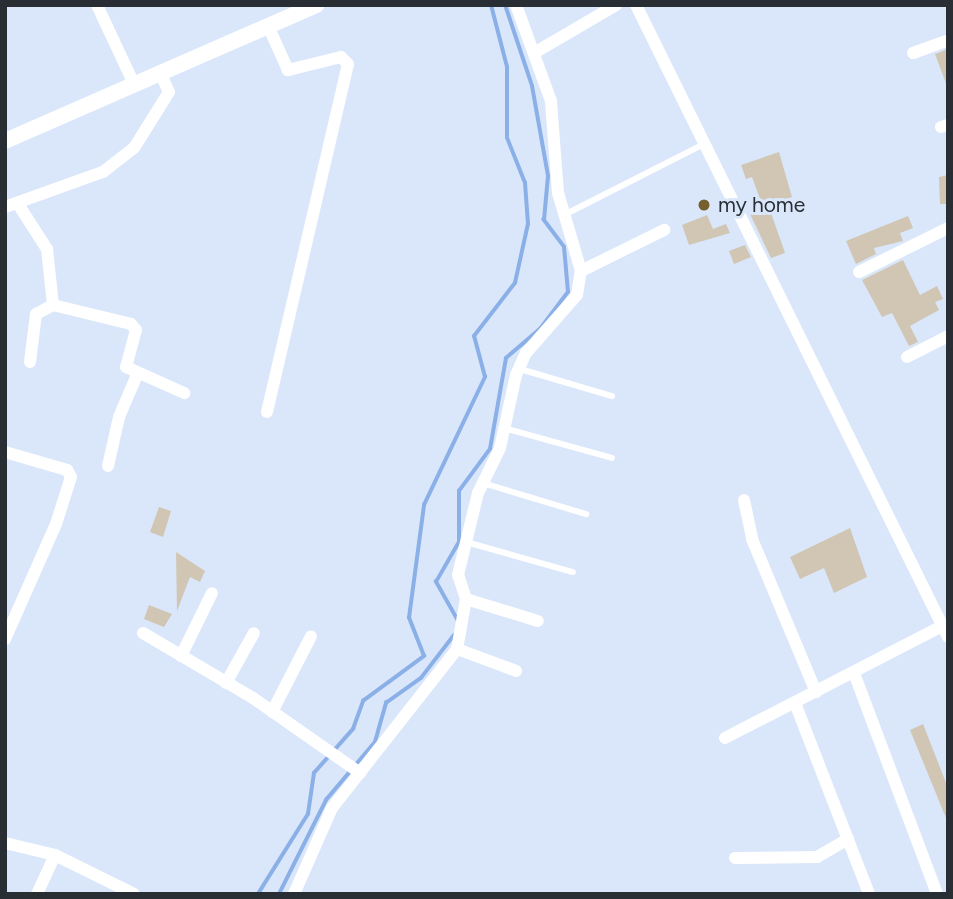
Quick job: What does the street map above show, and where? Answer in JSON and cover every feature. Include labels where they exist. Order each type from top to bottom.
[{"type":"street","points":[[97,5],[134,85]]},
{"type":"street","points":[[5,141],[317,5]]},
{"type":"street","points":[[294,894],[332,808],[457,649],[466,599],[458,575],[483,483],[504,428],[519,369],[576,295],[581,271],[562,216],[551,101],[516,5]]},
{"type":"street","points":[[534,53],[616,5]]},
{"type":"street","points":[[636,5],[702,145],[945,632],[854,673],[725,738]]},
{"type":"street","points":[[267,412],[348,64],[341,57],[288,70],[268,26]]},
{"type":"street","points":[[914,53],[948,40]]},
{"type":"street","points":[[52,305],[47,249],[11,206],[103,172],[134,148],[169,92],[160,73]]},
{"type":"street","points":[[859,272],[948,228]]},
{"type":"street","points":[[581,271],[664,230]]},
{"type":"street","points":[[30,362],[36,314],[52,305],[135,326],[126,365],[137,375],[184,393]]},
{"type":"street","points":[[907,357],[948,336]]},
{"type":"street","points":[[108,466],[119,417],[137,375]]},
{"type":"street","points":[[5,639],[56,524],[71,477],[66,470],[6,454]]},
{"type":"street","points":[[744,500],[752,539],[816,692]]},
{"type":"street","points":[[181,656],[212,593]]},
{"type":"street","points":[[466,599],[538,621]]},
{"type":"street","points":[[143,633],[272,712],[360,773]]},
{"type":"street","points":[[226,683],[254,633]]},
{"type":"street","points":[[272,712],[311,636]]},
{"type":"street","points":[[457,649],[516,671]]},
{"type":"street","points":[[854,673],[937,894]]},
{"type":"street","points":[[795,703],[869,894]]},
{"type":"street","points":[[736,858],[817,858],[848,839]]},
{"type":"street","points":[[5,843],[55,855],[134,894]]},
{"type":"street","points":[[37,894],[55,855]]},
{"type":"lane","points":[[562,216],[702,145]]},
{"type":"lane","points":[[519,369],[612,396]]},
{"type":"lane","points":[[504,428],[612,458]]},
{"type":"lane","points":[[483,483],[586,514]]},
{"type":"lane","points":[[466,542],[573,572]]},
{"type":"building","points":[[948,49],[948,86],[947,86],[935,54]]},
{"type":"building","points":[[779,152],[792,197],[763,207],[752,177],[746,179],[741,165]]},
{"type":"building","points":[[948,175],[948,204],[940,204],[939,177]]},
{"type":"building","points":[[769,207],[785,253],[771,258],[750,214]]},
{"type":"building","points":[[707,215],[713,229],[726,224],[730,233],[689,245],[682,225]]},
{"type":"building","points":[[908,216],[913,228],[900,233],[903,241],[874,248],[876,254],[856,264],[846,241]]},
{"type":"building","points":[[745,245],[751,257],[734,264],[729,251]]},
{"type":"building","points":[[903,260],[920,295],[937,286],[943,299],[935,302],[939,310],[910,326],[918,342],[909,346],[892,313],[882,317],[862,280]]},
{"type":"building","points":[[159,507],[171,511],[163,537],[150,532]]},
{"type":"building","points":[[850,528],[867,577],[834,593],[824,568],[800,579],[790,557]]},
{"type":"building","points":[[176,552],[205,571],[200,582],[190,577],[177,611]]},
{"type":"building","points":[[149,605],[172,614],[164,627],[144,619]]},
{"type":"building","points":[[923,724],[948,788],[948,823],[910,730]]},
{"type":"waterway","points":[[258,894],[308,814],[314,773],[353,729],[363,701],[424,656],[409,618],[424,505],[485,377],[474,336],[515,283],[528,224],[525,183],[507,138],[507,67],[491,5]]},
{"type":"waterway","points":[[458,621],[436,582],[459,542],[459,491],[490,449],[506,358],[540,329],[568,292],[564,247],[544,220],[548,176],[532,86],[505,5]]},
{"type":"waterway","points":[[279,894],[326,800],[375,742],[386,703],[421,678],[454,635]]},
{"type":"place","name":"my home","points":[[704,205]]}]
